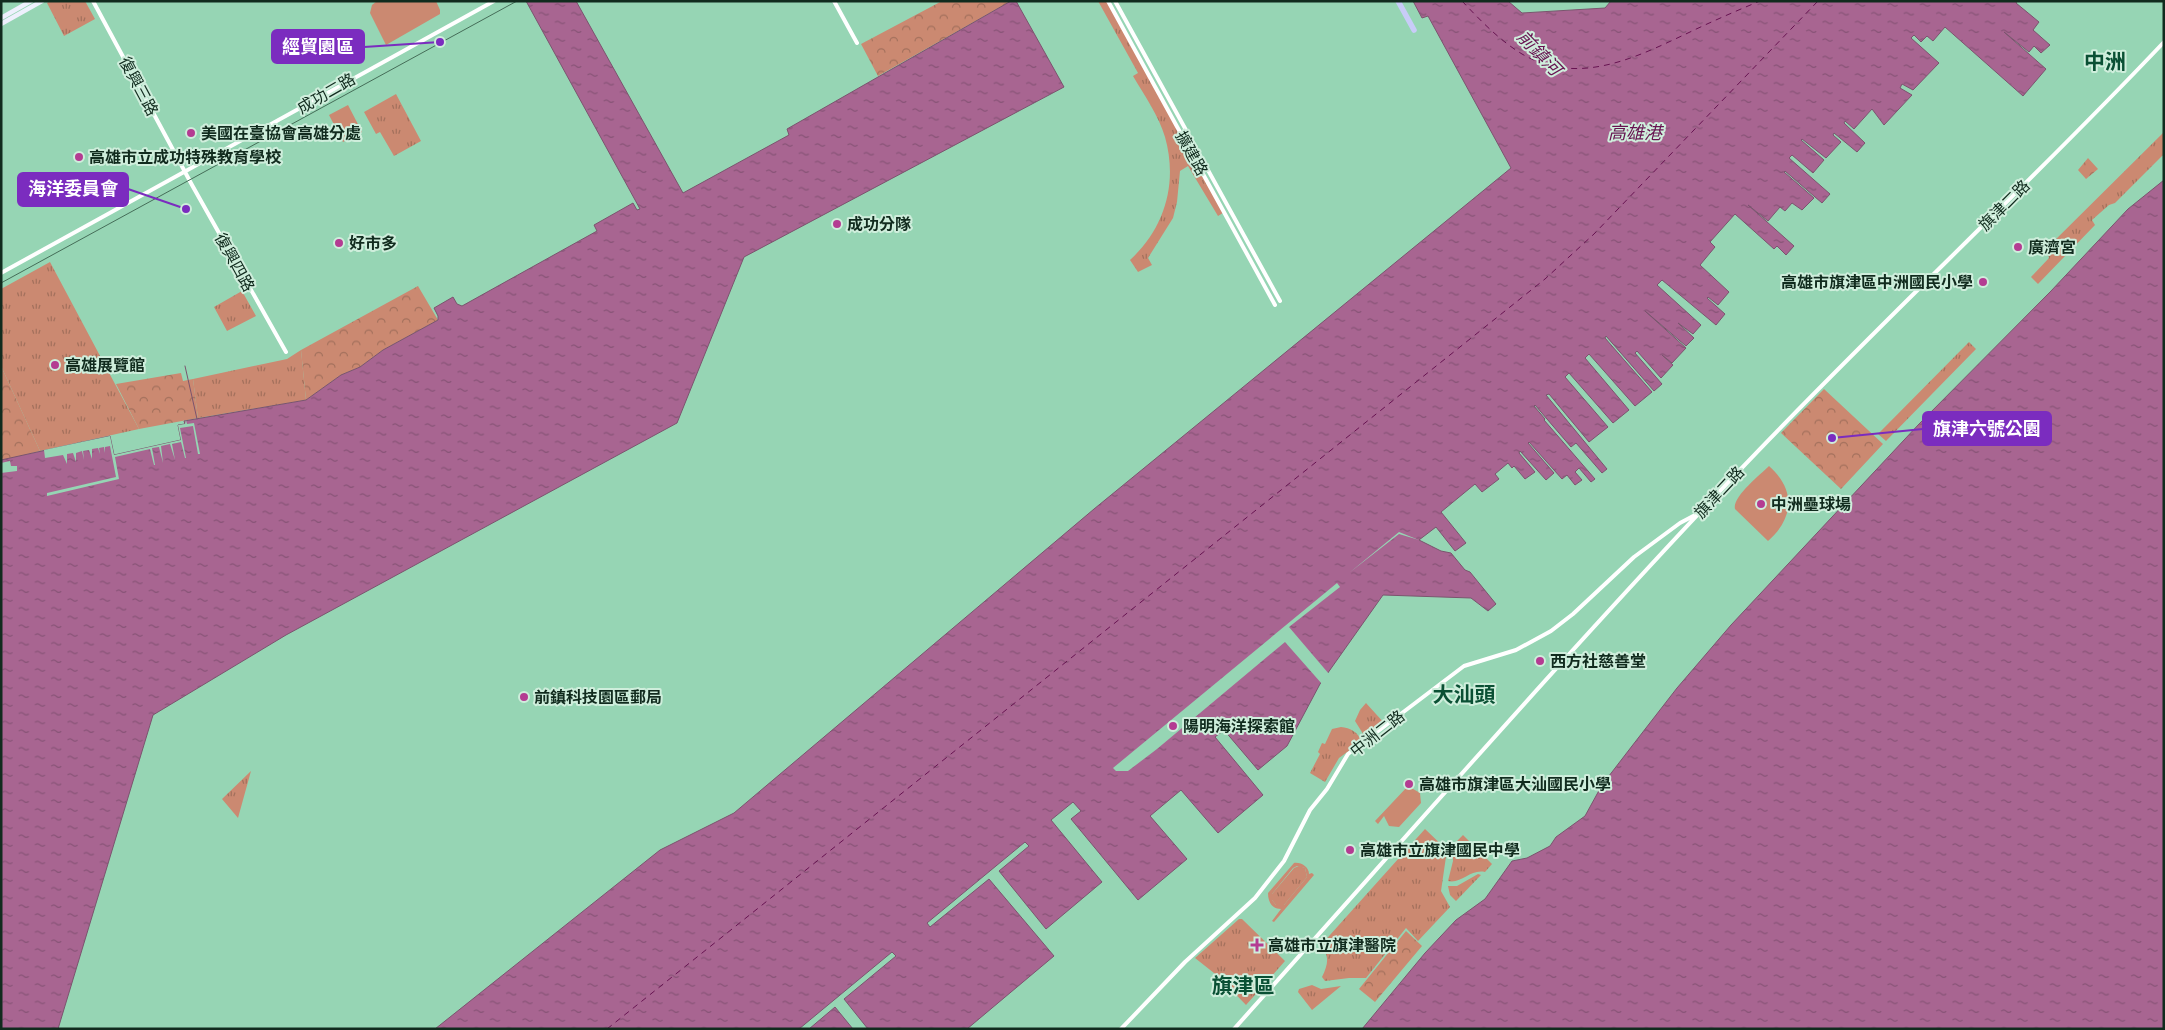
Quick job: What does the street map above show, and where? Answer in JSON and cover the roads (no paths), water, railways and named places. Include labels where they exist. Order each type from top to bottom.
[{"type":"highway","points":[[1400,1],[1404,9]]},
{"type":"main road","points":[[1,18],[31,1]]},
{"type":"main road","points":[[1,24],[42,1]]},
{"type":"street","name":"復興三路","points":[[93,1],[184,171]]},
{"type":"street","name":"成功二路","points":[[1,273],[494,1]]},
{"type":"street","points":[[834,1],[857,43]]},
{"type":"street","name":"擴建路","points":[[1108,1],[1275,305]]},
{"type":"street","name":"擴建路","points":[[1115,1],[1280,301]]},
{"type":"street","name":"旗津二路","points":[[1234,1029],[1556,668],[1699,513],[1917,289],[2035,174],[2164,42]]},
{"type":"street","name":"復興四路","points":[[184,171],[286,352]]},
{"type":"street","name":"中洲二路","points":[[1121,1029],[1186,962],[1255,898],[1284,861],[1310,810],[1327,789],[1348,754],[1464,666],[1516,650],[1551,630],[1573,614],[1641,552],[1680,523],[1699,513]]},
{"type":"water","points":[[526,1],[576,1],[683,193],[789,135],[787,129],[1011,1],[1016,1],[1064,87],[744,257],[677,423],[286,635],[153,715],[58,1029],[1,1029],[1,460],[110,436],[114,455],[181,440],[178,425],[185,424],[184,421],[306,400],[341,375],[360,367],[383,350],[438,320],[434,308],[453,297],[457,304],[462,306],[597,231],[594,225],[633,203],[637,210],[640,209]]},
{"type":"water","name":"高雄港","points":[[1413,1],[1508,1],[1522,13],[1605,8],[1611,1],[2017,1],[2016,3],[2039,22],[2033,30],[2050,45],[2041,53],[2034,46],[2029,52],[2004,32],[2046,69],[2023,96],[1945,27],[1933,41],[1927,36],[1921,42],[1914,35],[1911,38],[1939,63],[1913,90],[1902,84],[1900,88],[1912,95],[1884,125],[1872,109],[1854,129],[1845,121],[1844,123],[1865,143],[1857,152],[1834,133],[1833,135],[1841,142],[1826,158],[1802,139],[1824,160],[1813,173],[1792,155],[1789,158],[1830,194],[1822,203],[1785,171],[1814,198],[1802,210],[1792,203],[1785,211],[1780,207],[1768,221],[1748,205],[1794,246],[1786,255],[1777,246],[1774,249],[1735,214],[1710,242],[1715,247],[1700,265],[1729,292],[1718,305],[1707,298],[1725,314],[1716,325],[1662,280],[1657,285],[1701,325],[1693,334],[1678,323],[1694,338],[1686,346],[1645,311],[1686,348],[1672,363],[1662,355],[1673,365],[1661,378],[1637,351],[1635,353],[1662,384],[1654,391],[1606,336],[1605,338],[1652,392],[1635,406],[1589,354],[1585,358],[1629,410],[1613,423],[1569,373],[1565,377],[1608,427],[1589,442],[1549,394],[1546,395],[1607,469],[1602,473],[1576,443],[1571,447],[1535,405],[1544,420],[1595,479],[1591,482],[1579,468],[1575,472],[1582,480],[1575,485],[1567,475],[1562,479],[1529,442],[1554,473],[1546,480],[1520,451],[1519,453],[1535,472],[1525,479],[1514,466],[1512,468],[1508,463],[1495,474],[1499,479],[1482,492],[1475,484],[1441,512],[1466,543],[1455,551],[1436,527],[1419,540],[1441,551],[1451,553],[1465,570],[1470,572],[1496,604],[1488,611],[1471,598],[1383,595],[1320,684],[1287,746],[1258,770],[1224,730],[1215,737],[1263,795],[1218,833],[1181,790],[1150,816],[1187,859],[1138,900],[1071,819],[1081,811],[1073,802],[1051,820],[1102,882],[1046,929],[999,871],[1029,846],[1025,842],[927,923],[930,927],[989,879],[1054,956],[967,1029],[868,1029],[844,999],[896,956],[892,952],[799,1029],[435,1029],[660,850],[734,813],[1094,509],[1511,168],[1428,16],[1422,18]]},
{"type":"water","points":[[2164,180],[2164,1029],[1362,1029],[1425,953],[1456,920],[1485,899],[1512,861],[1527,858],[1550,846],[1556,837],[1585,816],[1602,785],[1677,688],[1731,625],[1919,424],[2051,291],[2128,209]]},
{"type":"water","points":[[835,1007],[853,1029],[809,1029]]},
{"type":"waterway","points":[[185,366],[197,419]]},
{"type":"tram line","points":[[1,283],[517,1]]},
{"type":"place","name":"經貿園區","points":[[440,42]]},
{"type":"place","name":"美國在臺協會高雄分處","points":[[191,133]]},
{"type":"place","name":"高雄市立成功特殊教育學校","points":[[79,157]]},
{"type":"place","name":"海洋委員會","points":[[186,209]]},
{"type":"place","name":"成功分隊","points":[[837,224]]},
{"type":"place","name":"好市多","points":[[339,243]]},
{"type":"place","name":"廣濟宮","points":[[2018,247]]},
{"type":"place","name":"高雄市旗津區中洲國民小學","points":[[1983,282]]},
{"type":"place","name":"高雄展覽館","points":[[55,365]]},
{"type":"place","name":"旗津六號公園","points":[[1832,438]]},
{"type":"place","name":"中洲壘球場","points":[[1761,504]]},
{"type":"place","name":"西方社慈善堂","points":[[1540,661]]},
{"type":"place","name":"前鎮科技園區郵局","points":[[524,697]]},
{"type":"place","name":"陽明海洋探索館","points":[[1173,726]]},
{"type":"place","name":"高雄市旗津區大汕國民小學","points":[[1409,784]]},
{"type":"place","name":"高雄市立旗津國民中學","points":[[1350,850]]},
{"type":"place","name":"高雄市立旗津醫院","points":[[1257,945]]},
{"type":"district","name":"中洲","points":[[2105,62]]},
{"type":"district","name":"大汕頭","points":[[1464,695]]},
{"type":"district","name":"旗津區","points":[[1243,986]]},
{"type":"water label","name":"前鎮河","points":[[1539,53]]}]
